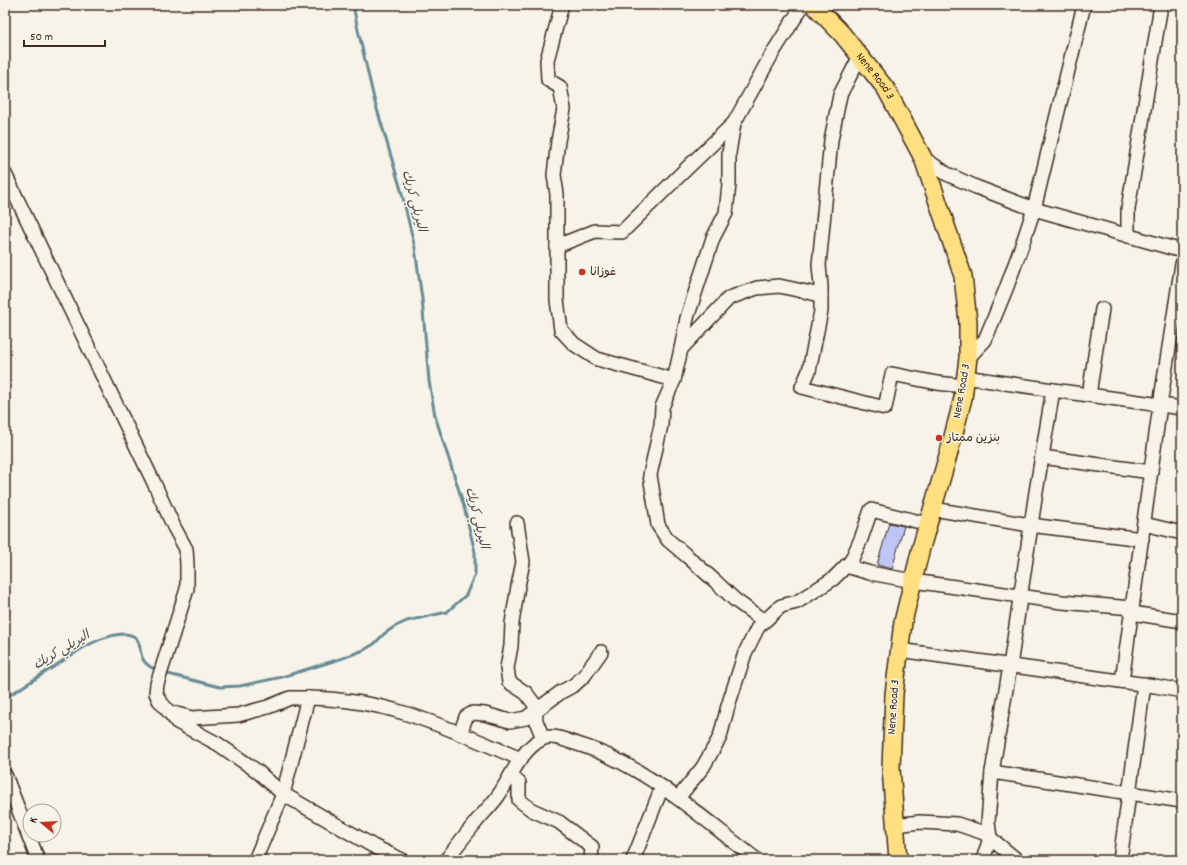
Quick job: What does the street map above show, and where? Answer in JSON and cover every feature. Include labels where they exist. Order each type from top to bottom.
[{"type":"main road","name":"Nene Road 3","points":[[814,5],[842,34],[886,88],[923,158],[963,276],[968,322],[968,358],[963,398],[913,581],[903,622],[899,650],[894,694],[891,768],[898,860]]},
{"type":"street","points":[[562,5],[547,60],[548,80],[560,87],[564,109],[558,140],[554,175],[556,194],[557,300],[562,330],[574,344],[597,359],[674,380]]},
{"type":"street","points":[[557,246],[595,231],[622,232],[734,123],[772,54],[803,5]]},
{"type":"street","points":[[968,358],[985,340],[1006,289],[1034,209],[1084,5]]},
{"type":"street","points":[[1128,236],[1128,209],[1161,5]]},
{"type":"street","points":[[860,56],[840,95],[831,140],[819,265],[821,311],[809,371],[802,387],[885,408],[892,374],[937,383],[965,381],[1053,390],[1182,408]]},
{"type":"street","points":[[734,123],[729,153],[729,184],[726,213],[713,238],[687,318],[674,380],[662,407],[662,425],[650,475],[658,525],[668,540],[735,600],[764,621]]},
{"type":"street","points":[[923,158],[947,174],[976,187],[1034,209],[1182,251]]},
{"type":"street","points":[[5,174],[174,527],[186,549],[187,589],[157,684],[156,693],[159,700],[177,722],[218,744],[257,771],[283,794],[373,846],[402,860]]},
{"type":"street","points":[[1122,681],[1160,405],[1182,264]]},
{"type":"street","points":[[681,349],[729,298],[757,288],[779,286],[821,295]]},
{"type":"street","points":[[1089,395],[1102,309]]},
{"type":"street","points":[[984,860],[990,838],[988,822],[992,772],[1010,666],[1030,525],[1053,390]]},
{"type":"street","points":[[1042,457],[1151,472]]},
{"type":"street","points":[[678,798],[703,767],[720,737],[745,653],[758,627],[781,606],[797,602],[833,579],[851,561],[861,539],[871,510],[1030,525],[1142,539]]},
{"type":"street","points":[[517,523],[523,562],[512,623],[511,646],[507,668],[509,682],[526,693],[535,705],[536,721],[543,738]]},
{"type":"street","points":[[1144,524],[1182,533]]},
{"type":"street","points":[[846,566],[870,573],[913,581],[1062,602],[1132,610],[1182,620]]},
{"type":"street","points":[[899,650],[1144,684],[1182,691]]},
{"type":"street","points":[[460,734],[466,717],[473,713],[485,714],[510,721],[526,718],[561,692],[574,685],[584,676],[601,652]]},
{"type":"street","points":[[1120,860],[1144,684]]},
{"type":"street","points":[[169,712],[192,718],[238,715],[268,707],[290,698],[340,699],[397,711],[460,734],[521,759]]},
{"type":"street","points":[[255,860],[283,794],[308,698]]},
{"type":"street","points":[[446,860],[498,797],[521,759],[530,748],[543,738],[558,738],[585,746],[620,762],[662,787],[757,860]]},
{"type":"street","points":[[992,772],[1182,801]]},
{"type":"street","points":[[5,775],[38,860]]},
{"type":"street","points":[[511,776],[519,783],[519,800],[532,810],[560,822],[592,847],[592,860]]},
{"type":"street","points":[[633,860],[662,787]]},
{"type":"street","points":[[895,825],[920,822],[957,824],[984,833],[1017,860]]},
{"type":"building","points":[[889,523],[904,526],[892,569],[877,565]]},
{"type":"waterway","name":"اليريلي كريك","points":[[164,673],[220,687],[240,686],[282,677],[340,659],[364,650],[374,644],[394,627],[407,621],[447,612],[466,595],[475,574],[475,552],[463,503],[435,416],[429,381],[422,299],[415,248],[401,190],[374,99],[353,5]]},
{"type":"waterway","name":"اليريلي كريك","points":[[5,698],[86,646],[112,636],[129,634],[137,639],[145,662],[157,670]]},
{"type":"place","name":"غوزانا","points":[[582,272]]},
{"type":"place","name":"بنزين ممتاز","points":[[939,438]]}]
